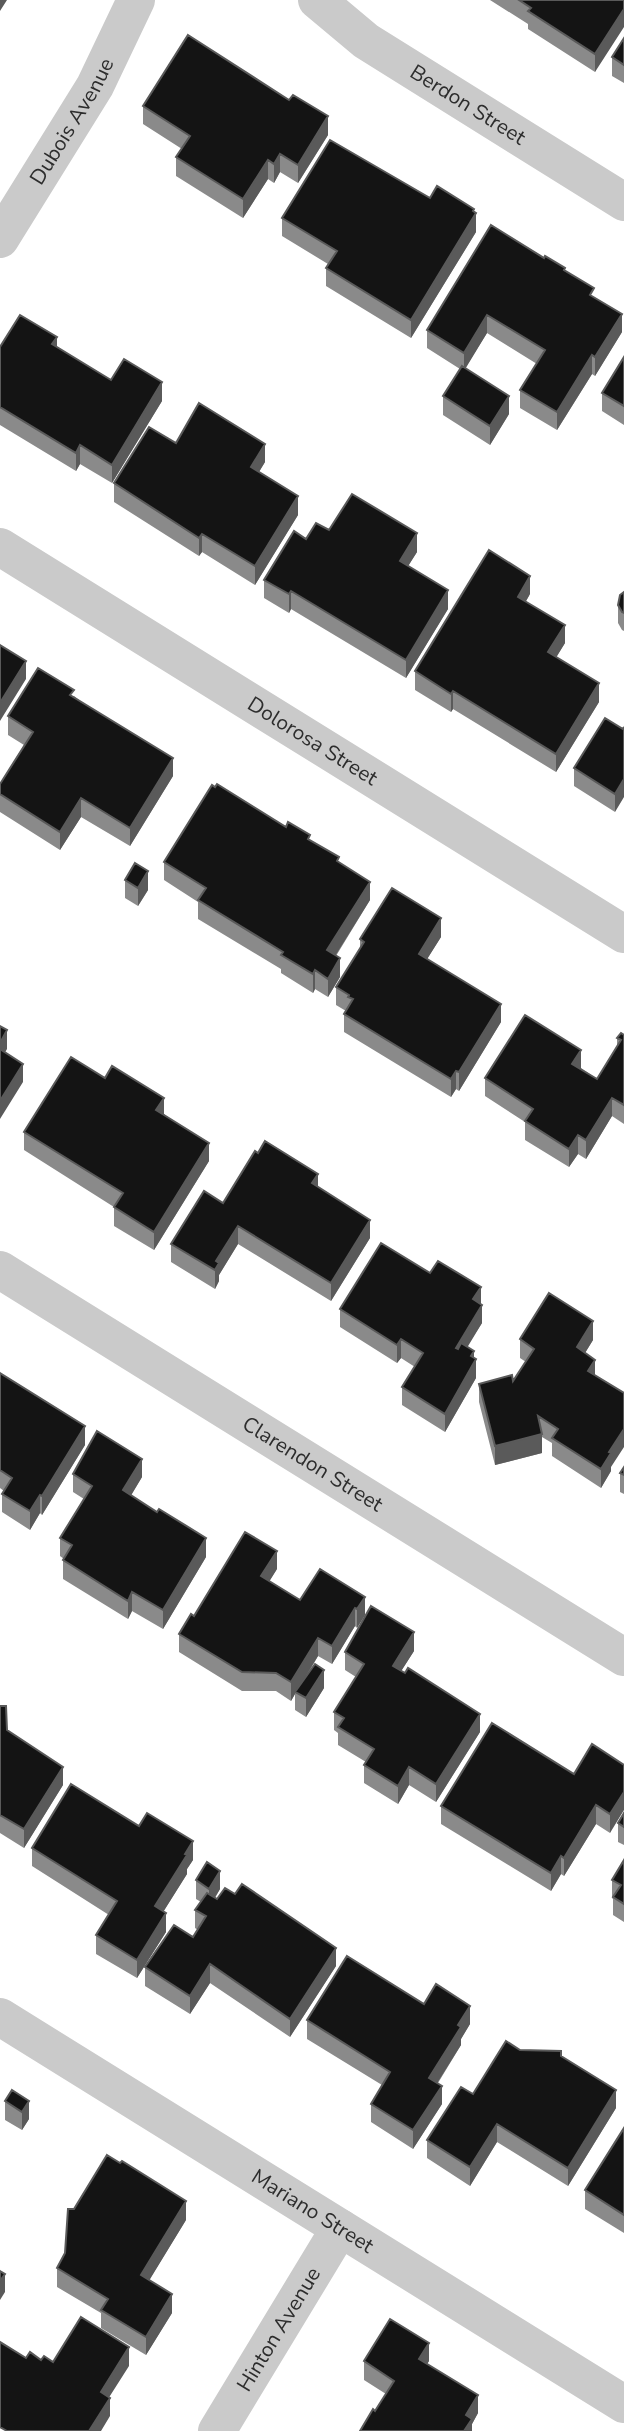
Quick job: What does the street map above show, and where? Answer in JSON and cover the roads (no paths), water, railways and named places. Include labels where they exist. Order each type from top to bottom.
[{"type":"street","name":"Dubois Avenue","points":[[0,239],[95,86],[136,0]]},
{"type":"street","name":"Berdon Street","points":[[317,0],[366,41],[624,202]]},
{"type":"street","name":"Dolorosa Street","points":[[0,547],[624,934]]},
{"type":"street","name":"Clarendon Street","points":[[0,1270],[624,1657]]},
{"type":"street","name":"Mariano Street","points":[[0,2017],[624,2404]]},
{"type":"street","name":"Hinton Avenue","points":[[216,2431],[340,2228]]}]
